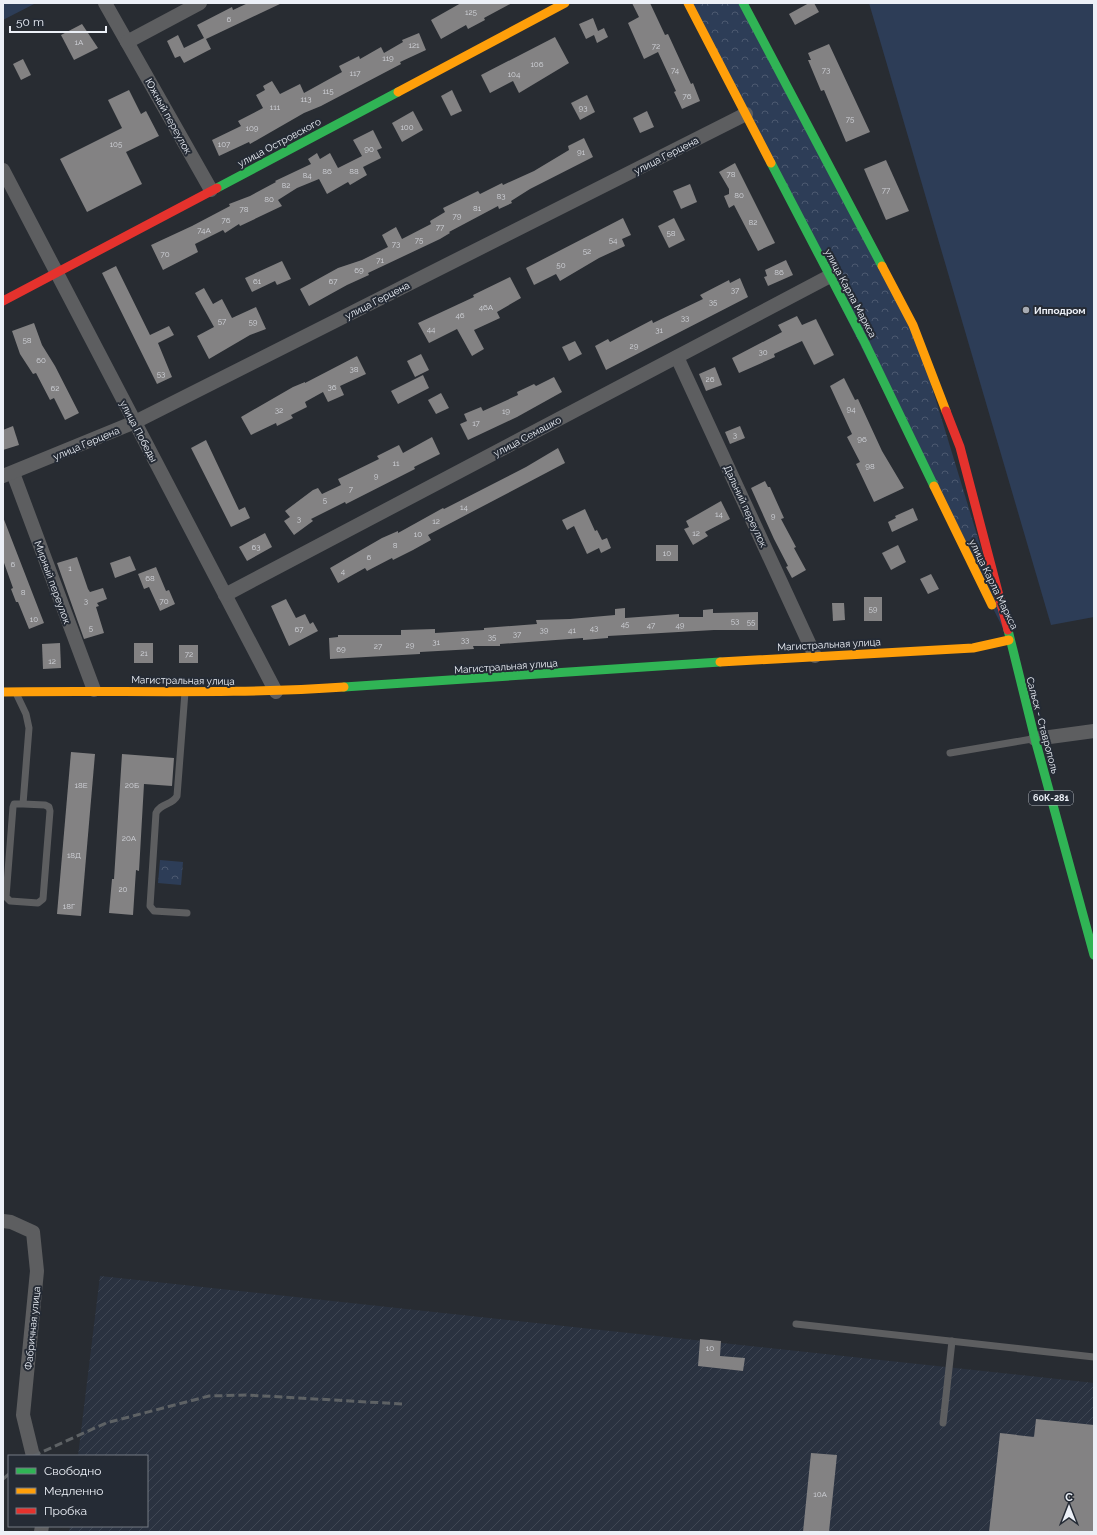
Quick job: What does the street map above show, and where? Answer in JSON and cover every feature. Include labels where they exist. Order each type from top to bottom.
[{"type":"main road","name":"улица Островского","points":[[4,300],[565,3]]},
{"type":"main road","name":"улица Карла Маркса","points":[[688,3],[865,343],[1009,640]]},
{"type":"main road","name":"улица Карла Маркса","points":[[743,3],[913,325],[960,447],[992,567],[1009,640]]},
{"type":"main road","name":"Магистральная улица","points":[[3,692],[94,690],[276,692],[815,656],[973,648],[1009,640]]},
{"type":"main road","name":"Сальск - Ставрополь","points":[[1009,640],[1035,739],[1088,906],[1094,955]]},
{"type":"street","name":"Южный переулок","points":[[105,3],[211,190]]},
{"type":"street","points":[[127,42],[200,3]]},
{"type":"street","name":"улица Герцена","points":[[8,474],[135,422],[746,114]]},
{"type":"street","name":"улица Победы","points":[[3,170],[276,692]]},
{"type":"street","name":"улица Семашко","points":[[225,595],[830,276]]},
{"type":"street","name":"Дальний переулок","points":[[677,357],[815,656]]},
{"type":"street","name":"Мирный переулок","points":[[8,474],[94,690]]},
{"type":"street","points":[[1035,739],[1094,731]]},
{"type":"street","name":"Фабричная улица","points":[[3,1221],[10,1222],[33,1232],[37,1271],[23,1414],[33,1455]]},
{"type":"lane","points":[[15,691],[26,714],[29,728],[23,804]]},
{"type":"lane","points":[[185,691],[177,796],[174,800],[161,806],[156,813],[150,906],[154,910],[186,913]]},
{"type":"lane","points":[[950,754],[1035,739]]},
{"type":"lane","points":[[14,804],[23,804],[45,805],[49,807],[50,811],[43,899],[42,902],[38,903],[10,901],[6,897],[13,807],[14,804]]},
{"type":"lane","points":[[796,1324],[1094,1357]]},
{"type":"lane","points":[[943,1423],[952,1341]]},
{"type":"shaded area","points":[[100,1276],[1094,1383],[1094,1532],[69,1532],[70,1527],[148,1527],[148,1455],[78,1455]]},
{"type":"green space","points":[[3,3],[36,3],[3,20]]},
{"type":"green space","points":[[688,3],[743,3],[913,325],[1009,640]]},
{"type":"green space","name":"Ипподром","points":[[869,3],[1094,3],[1094,617],[1051,625]]},
{"type":"green space","points":[[160,860],[183,862],[181,885],[158,883]]},
{"type":"building","points":[[248,3],[282,3],[206,39],[211,49],[184,63],[180,56],[175,58],[167,41],[178,35],[184,48],[204,38],[197,25],[232,7],[233,10]]},
{"type":"building","points":[[461,3],[512,3],[484,18],[485,20],[468,29],[466,25],[441,39],[431,20]]},
{"type":"building","points":[[632,3],[650,3],[665,35],[668,34],[691,84],[693,83],[700,101],[682,109],[674,92],[676,91],[658,52],[644,59],[628,23],[639,17]]},
{"type":"building","points":[[809,3],[814,3],[819,12],[795,25],[789,14]]},
{"type":"building","points":[[593,18],[598,31],[604,28],[608,37],[597,43],[594,35],[586,39],[579,24]]},
{"type":"building","points":[[82,24],[98,48],[74,60],[61,35]]},
{"type":"building","points":[[419,33],[426,50],[400,62],[401,64],[321,106],[304,113],[250,144],[249,142],[219,156],[212,140],[241,126],[238,121],[263,108],[256,95],[265,90],[263,86],[272,81],[280,94],[300,84],[304,93],[342,72],[339,66],[359,56],[360,59],[381,47],[384,53],[403,42],[402,40]]},
{"type":"building","points":[[555,37],[569,63],[519,93],[513,81],[490,93],[481,75]]},
{"type":"building","points":[[829,44],[870,132],[846,142],[824,90],[821,91],[808,60],[811,60],[808,53]]},
{"type":"building","points":[[23,59],[31,75],[21,80],[13,64]]},
{"type":"building","points":[[129,90],[141,114],[146,111],[159,136],[126,152],[142,184],[87,212],[60,159],[122,128],[108,100]]},
{"type":"building","points":[[452,90],[462,111],[451,116],[441,96]]},
{"type":"building","points":[[587,95],[595,112],[580,120],[571,103]]},
{"type":"building","points":[[413,111],[423,130],[402,142],[392,123]]},
{"type":"building","points":[[647,111],[654,127],[640,133],[633,118]]},
{"type":"building","points":[[373,130],[382,148],[377,150],[381,158],[363,167],[367,175],[350,185],[348,182],[327,194],[319,179],[297,188],[278,200],[282,206],[240,226],[239,224],[225,233],[223,230],[195,244],[198,252],[163,270],[151,245],[192,226],[230,206],[229,204],[250,196],[276,182],[275,181],[311,164],[308,159],[317,153],[320,159],[330,153],[338,168],[362,156],[353,140]]},
{"type":"building","points":[[584,138],[593,157],[530,189],[511,201],[512,203],[499,209],[498,206],[449,232],[450,233],[440,239],[368,273],[369,275],[347,285],[309,306],[300,289],[338,268],[362,260],[388,247],[382,235],[396,227],[402,239],[431,224],[430,221],[445,212],[443,208],[478,191],[480,194],[502,183],[503,185],[534,171],[569,150],[568,146]]},
{"type":"building","points":[[886,160],[909,211],[886,220],[864,169]]},
{"type":"building","points":[[735,163],[775,243],[758,251],[734,205],[729,208],[724,196],[729,194],[729,189],[719,172]]},
{"type":"building","points":[[690,184],[697,202],[681,209],[673,191]]},
{"type":"building","points":[[623,218],[631,235],[622,239],[625,246],[599,258],[560,281],[556,274],[534,285],[526,268]]},
{"type":"building","points":[[674,218],[685,240],[669,248],[658,226]]},
{"type":"building","points":[[786,260],[793,275],[768,286],[764,277],[767,276],[765,270]]},
{"type":"building","points":[[282,261],[291,279],[277,285],[275,281],[252,292],[245,278]]},
{"type":"building","points":[[116,266],[150,335],[169,326],[174,335],[158,343],[172,377],[157,384],[102,273]]},
{"type":"building","points":[[510,277],[521,298],[497,312],[500,318],[474,330],[484,349],[472,356],[457,329],[429,343],[418,323],[474,297],[473,295]]},
{"type":"building","points":[[740,278],[748,297],[606,370],[595,346],[608,339],[610,342],[652,320],[653,323],[703,299],[700,295],[729,280],[730,283]]},
{"type":"building","points":[[204,288],[213,304],[222,299],[232,318],[256,307],[266,329],[250,335],[209,359],[197,336],[214,327],[195,293]]},
{"type":"building","points":[[797,316],[802,325],[816,319],[834,355],[814,365],[802,341],[774,354],[775,357],[739,373],[732,358],[782,332],[778,325]]},
{"type":"building","points":[[34,323],[42,345],[55,366],[79,413],[65,420],[54,398],[50,400],[36,373],[33,374],[20,354],[12,331]]},
{"type":"building","points":[[575,341],[582,354],[569,361],[562,347]]},
{"type":"building","points":[[421,354],[429,370],[415,377],[407,361]]},
{"type":"building","points":[[357,356],[366,374],[340,386],[344,395],[328,402],[323,392],[305,402],[307,407],[291,415],[293,418],[277,426],[276,423],[251,435],[241,417],[293,387],[305,383]]},
{"type":"building","points":[[715,367],[722,385],[706,391],[699,374]]},
{"type":"building","points":[[423,375],[429,388],[398,404],[391,391]]},
{"type":"building","points":[[554,377],[562,392],[517,417],[468,440],[460,424],[467,421],[464,414],[481,407],[483,411],[518,395],[517,392],[534,384],[536,386]]},
{"type":"building","points":[[844,378],[855,400],[858,399],[882,451],[904,488],[874,502],[856,464],[860,462],[847,437],[852,434],[830,386]]},
{"type":"building","points":[[441,393],[449,408],[436,414],[428,400]]},
{"type":"building","points":[[13,426],[19,445],[3,450],[3,430]]},
{"type":"building","points":[[740,426],[745,438],[730,444],[725,432]]},
{"type":"building","points":[[432,437],[440,454],[414,467],[415,469],[346,504],[345,502],[311,519],[313,521],[294,535],[284,521],[290,517],[285,511],[313,490],[318,488],[322,494],[341,485],[338,479],[379,459],[377,456],[399,445],[403,453]]},
{"type":"building","points":[[206,440],[239,510],[245,507],[250,518],[231,527],[191,448]]},
{"type":"building","points":[[558,448],[565,463],[428,535],[431,540],[413,550],[393,560],[392,558],[367,571],[365,568],[338,583],[330,568],[382,538],[398,531],[398,533],[443,508],[444,509],[526,467]]},
{"type":"building","points":[[765,481],[768,487],[770,487],[784,518],[781,519],[806,570],[792,578],[786,567],[788,566],[751,488]]},
{"type":"building","points":[[721,501],[730,519],[705,532],[708,536],[693,545],[684,529],[689,527],[686,521]]},
{"type":"building","points":[[913,508],[918,520],[892,532],[888,522],[896,518],[895,516]]},
{"type":"building","points":[[585,509],[595,531],[597,530],[602,540],[607,538],[611,548],[601,553],[599,548],[587,554],[574,526],[567,530],[562,520]]},
{"type":"building","points":[[3,517],[44,623],[29,629],[11,589],[13,588],[3,560]]},
{"type":"building","points":[[265,533],[272,547],[247,561],[239,547]]},
{"type":"building","points":[[656,545],[678,545],[678,561],[656,561]]},
{"type":"building","points":[[898,545],[906,562],[891,570],[882,553]]},
{"type":"building","points":[[130,556],[136,570],[115,578],[110,563]]},
{"type":"building","points":[[77,557],[90,592],[103,588],[107,599],[97,603],[99,606],[96,607],[104,633],[84,639],[57,563]]},
{"type":"building","points":[[156,567],[166,591],[169,590],[175,604],[160,611],[149,587],[144,589],[138,574]]},
{"type":"building","points":[[931,574],[939,589],[928,594],[920,579]]},
{"type":"building","points":[[864,597],[882,597],[882,621],[864,621]]},
{"type":"building","points":[[286,599],[296,618],[305,614],[310,624],[313,622],[318,631],[289,646],[271,606]]},
{"type":"building","points":[[832,603],[844,603],[845,620],[833,621]]},
{"type":"building","points":[[625,608],[625,618],[679,614],[679,617],[703,617],[703,610],[713,609],[713,613],[758,612],[758,630],[714,630],[608,636],[608,638],[583,640],[583,638],[500,644],[500,646],[473,646],[474,649],[420,652],[420,654],[330,659],[329,638],[338,637],[338,635],[401,635],[401,630],[435,629],[435,633],[484,630],[484,628],[537,624],[536,620],[615,615],[615,609]]},
{"type":"building","points":[[60,643],[61,668],[43,669],[42,644]]},
{"type":"building","points":[[134,643],[153,643],[153,663],[134,663]]},
{"type":"building","points":[[179,645],[198,645],[198,663],[179,663]]},
{"type":"building","points":[[71,752],[95,754],[81,916],[57,914]]},
{"type":"building","points":[[122,754],[174,758],[172,786],[144,784],[139,871],[136,870],[133,915],[109,913],[112,879],[114,879]]},
{"type":"building","points":[[700,1339],[721,1341],[720,1356],[745,1358],[743,1371],[698,1366]]},
{"type":"building","points":[[1036,1419],[1094,1425],[1094,1532],[989,1532],[1000,1433],[1034,1437]]},
{"type":"building","points":[[811,1453],[837,1455],[829,1532],[803,1532]]},
{"type":"railway","points":[[35,1455],[106,1423],[209,1396],[247,1395],[402,1404]]},
{"type":"railway","points":[[3,1479],[8,1475]]},
{"type":"traffic: fast","points":[[743,3],[882,266]]},
{"type":"traffic: fast","points":[[217,188],[398,92]]},
{"type":"traffic: fast","points":[[771,163],[865,343],[934,486]]},
{"type":"traffic: fast","points":[[1008,630],[1035,739],[1094,955]]},
{"type":"traffic: fast","points":[[344,687],[720,662]]},
{"type":"traffic: slow","points":[[398,92],[565,3]]},
{"type":"traffic: slow","points":[[688,3],[771,163]]},
{"type":"traffic: slow","points":[[882,266],[913,325],[946,411]]},
{"type":"traffic: slow","points":[[934,486],[992,605]]},
{"type":"traffic: slow","points":[[720,662],[973,648],[1009,640]]},
{"type":"traffic: slow","points":[[3,692],[217,692],[344,687]]},
{"type":"traffic: jam","points":[[3,301],[217,188]]},
{"type":"traffic: jam","points":[[946,411],[960,447],[1008,630]]},
{"type":"place","name":"Ипподром","points":[[1026,310]]}]
